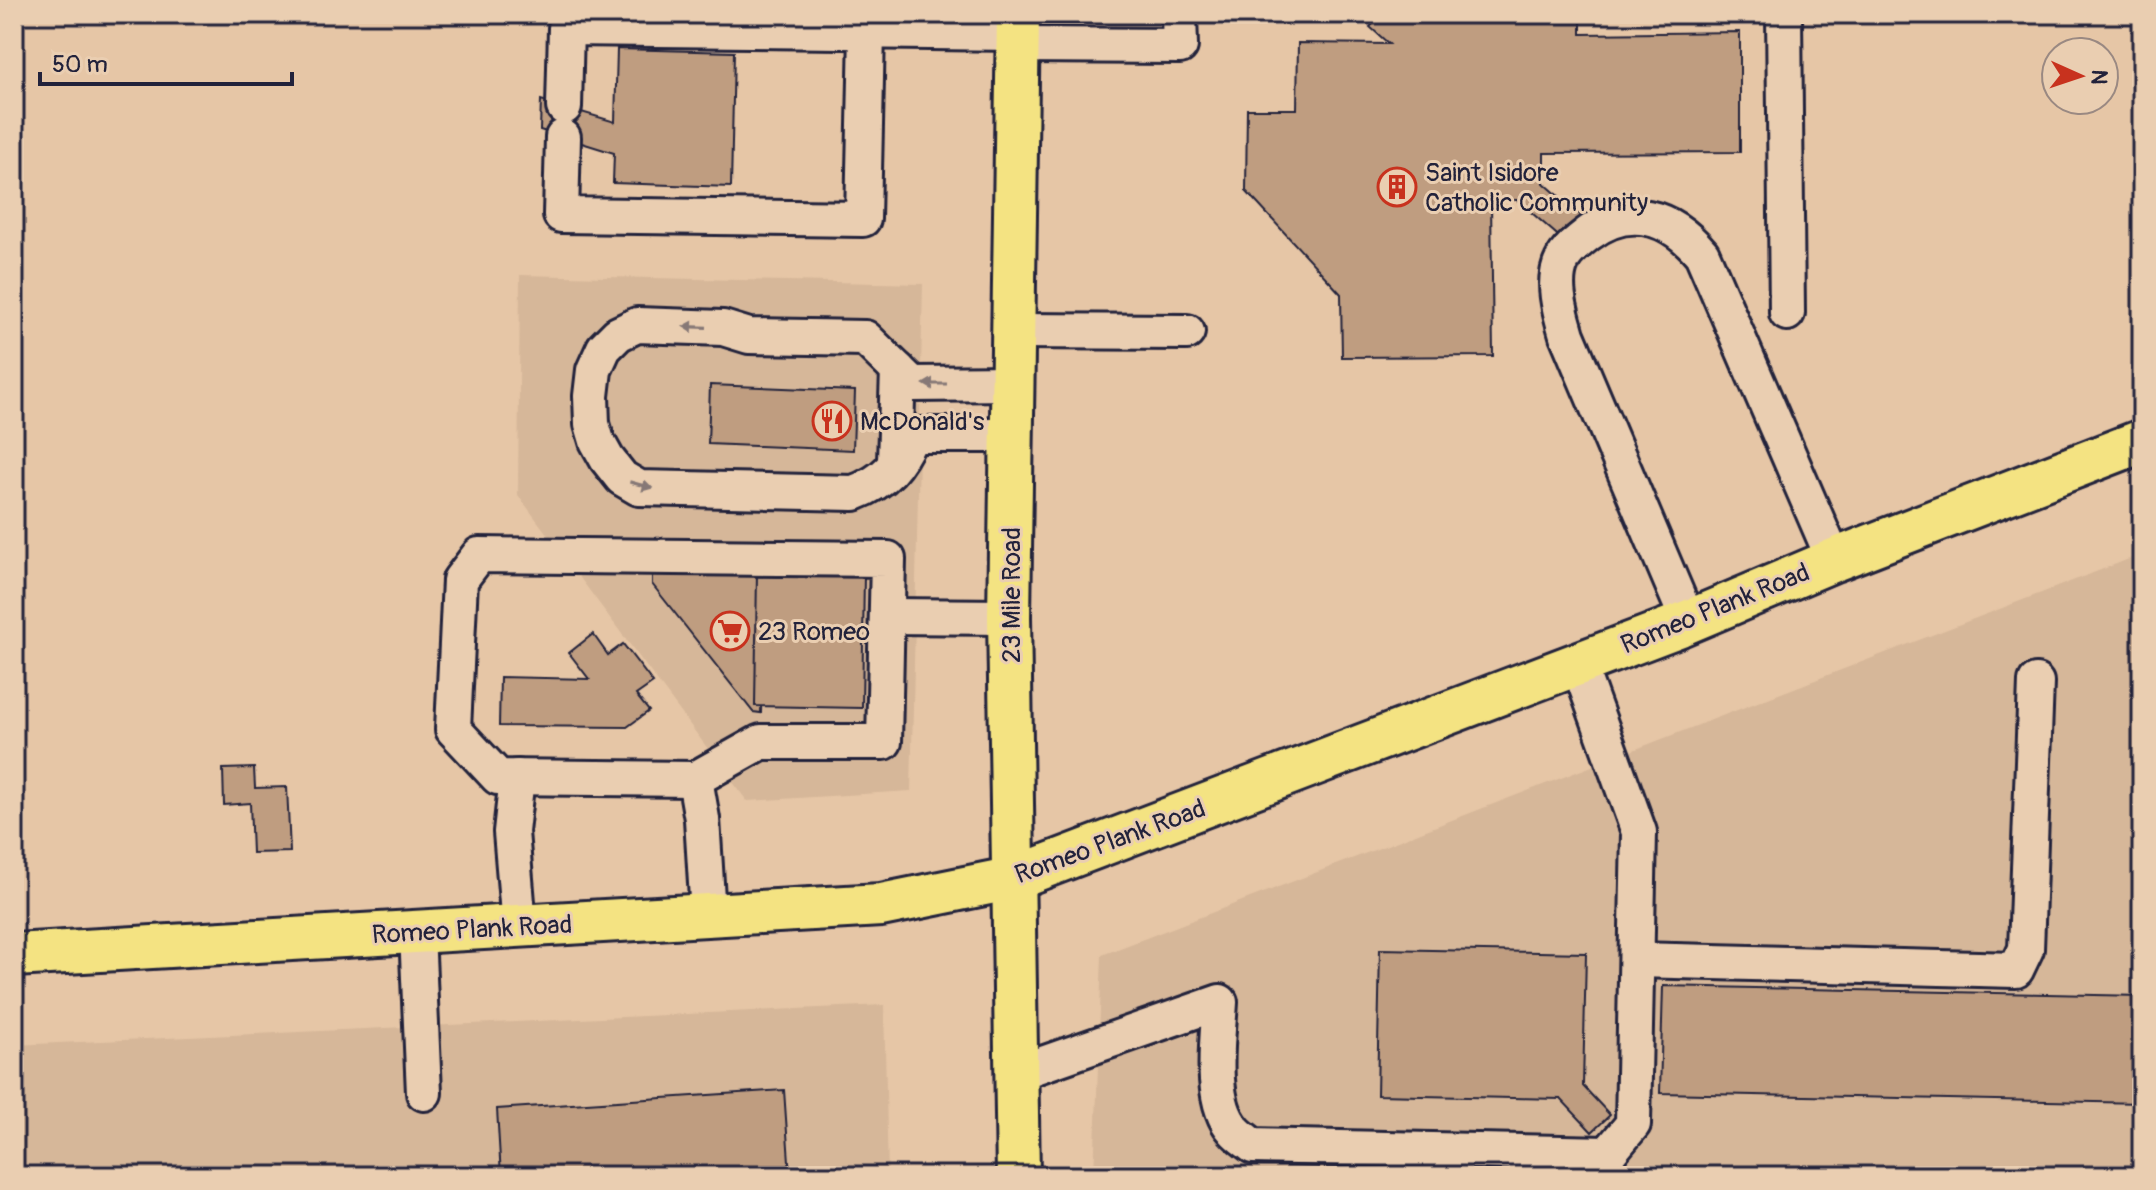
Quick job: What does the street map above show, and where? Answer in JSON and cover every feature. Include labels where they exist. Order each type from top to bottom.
[{"type":"main road","name":"23 Mile Road","points":[[1018,31],[1009,617],[1018,1176]]},
{"type":"main road","name":"Romeo Plank Road","points":[[14,955],[881,905],[1014,878],[1688,621],[1834,560],[2142,441]]},
{"type":"lane","points":[[867,31],[863,219],[561,215],[566,28],[1018,31],[1180,46],[1179,14]]},
{"type":"lane","points":[[1784,14],[1787,313]]},
{"type":"lane","points":[[1688,621],[1573,349],[1560,311],[1558,284],[1561,262],[1580,240],[1600,225],[1621,218],[1643,216],[1666,223],[1687,236],[1702,254],[1834,560]]},
{"type":"lane","points":[[1012,435],[912,435],[894,467],[876,484],[854,493],[639,488],[622,478],[597,441],[592,424],[591,396],[594,370],[604,348],[618,334],[637,325],[723,328],[749,336],[865,338],[912,384],[1013,383]]},
{"type":"lane","points":[[1014,331],[1187,332]]},
{"type":"lane","points":[[894,467],[898,370]]},
{"type":"lane","points":[[479,555],[888,559],[887,616],[884,742],[761,742],[695,779],[498,777],[453,729],[460,580],[479,555]]},
{"type":"lane","points":[[887,616],[1009,617]]},
{"type":"lane","points":[[1017,1073],[1220,1002],[1216,1073],[1220,1103],[1233,1129],[1253,1146],[1608,1154],[1633,1124],[1639,832],[1578,663]]},
{"type":"lane","points":[[1637,960],[2016,970],[2026,949],[2036,682]]},
{"type":"lane","points":[[517,777],[511,832],[519,926]]},
{"type":"lane","points":[[695,779],[702,819],[708,915]]},
{"type":"lane","points":[[417,932],[424,1093]]},
{"type":"shaded area","points":[[520,275],[923,284],[911,791],[747,801],[518,495]]},
{"type":"shaded area","points":[[2142,554],[2142,1176],[1094,1176],[1102,955]]},
{"type":"shaded area","points":[[884,1005],[888,1176],[14,1176],[14,1045]]},
{"type":"building","name":"Saint Isidore Catholic Community","points":[[1382,14],[1581,15],[1581,34],[1740,32],[1740,152],[1544,153],[1544,183],[1583,217],[1563,240],[1517,200],[1491,200],[1493,356],[1342,357],[1341,294],[1246,191],[1247,109],[1297,109],[1298,43],[1389,44],[1370,27]]},
{"type":"building","points":[[617,49],[734,52],[731,187],[613,183],[614,153],[540,130],[541,100],[615,122]]},
{"type":"building","points":[[710,385],[855,391],[853,450],[708,444]]},
{"type":"building","points":[[652,570],[764,572],[761,713],[753,712],[652,584]]},
{"type":"building","points":[[757,573],[864,574],[862,708],[755,706]]},
{"type":"building","points":[[593,634],[608,655],[623,644],[653,683],[636,695],[649,711],[627,727],[499,726],[500,677],[589,679],[569,653]]},
{"type":"building","points":[[254,768],[255,788],[287,787],[290,852],[252,853],[250,803],[224,805],[223,769]]},
{"type":"building","points":[[1380,949],[1586,953],[1583,1086],[1610,1115],[1592,1132],[1561,1099],[1377,1095]]},
{"type":"building","points":[[1663,986],[2142,996],[2142,1103],[1660,1093]]},
{"type":"building","points":[[784,1090],[790,1176],[501,1176],[497,1109]]},
{"type":"place","name":"Saint Isidore Catholic Community","points":[[1397,187]]},
{"type":"place","name":"McDonald's","points":[[832,421]]},
{"type":"place","name":"23 Romeo","points":[[730,631]]}]
